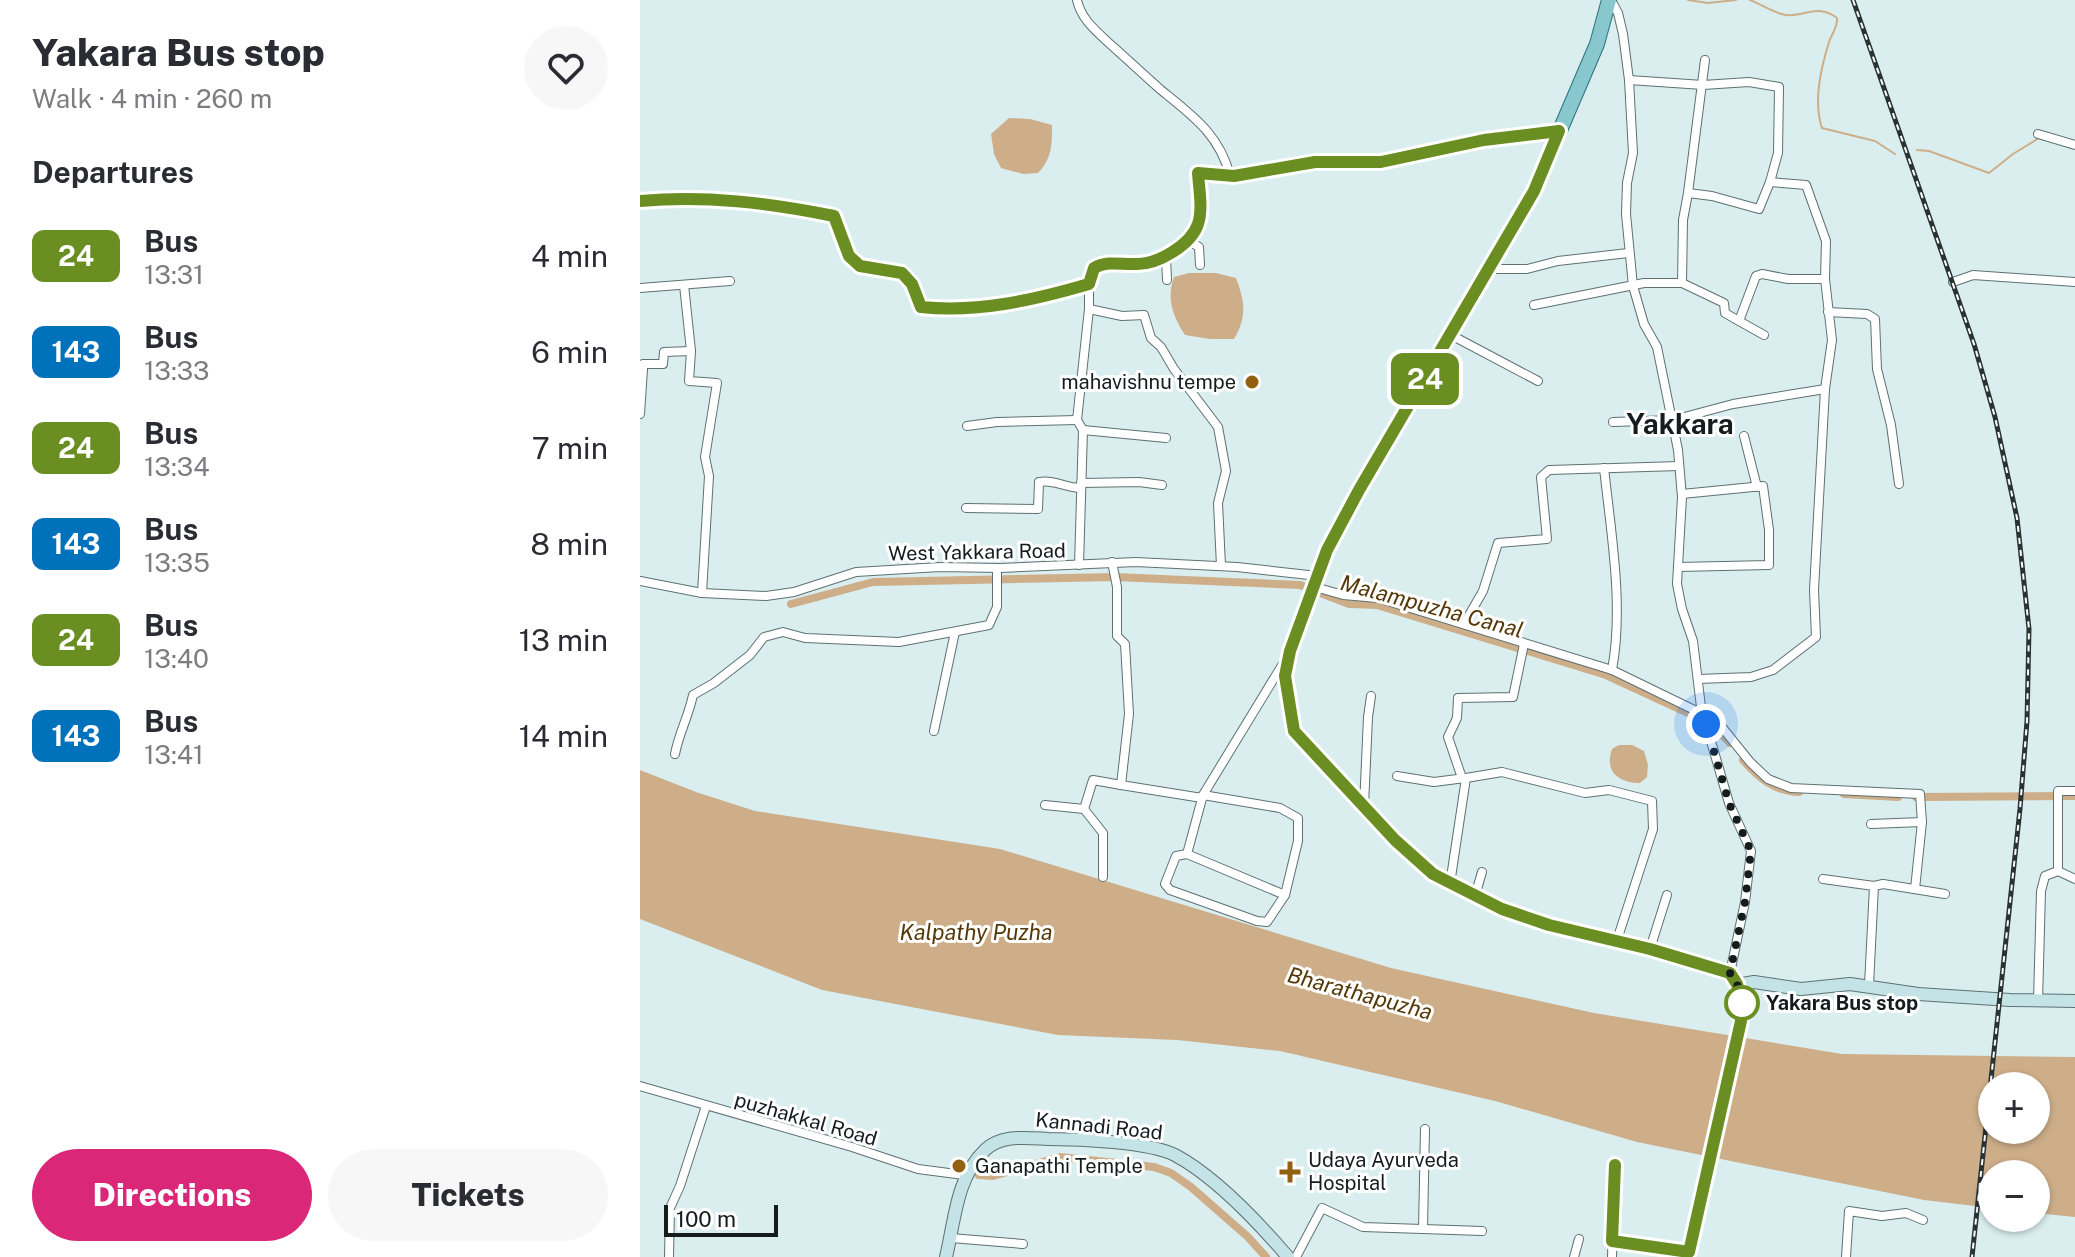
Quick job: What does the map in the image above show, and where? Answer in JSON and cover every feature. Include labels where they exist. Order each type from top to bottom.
[{"type":"main road","points":[[1610,0],[1597,44],[1534,191],[1327,550],[1290,651],[1285,676],[1294,731],[1404,849],[1433,874],[1502,909],[1549,925],[1650,949],[1734,979],[1742,1001],[1741,1021],[1689,1255]]},
{"type":"street","points":[[1077,0],[1092,27],[1160,89],[1195,116],[1223,155],[1230,176]]},
{"type":"street","points":[[1610,0],[1618,13],[1623,34],[1629,80],[1633,153],[1627,183],[1628,253],[1644,324],[1657,347],[1673,420],[1679,466],[1682,494],[1679,596],[1693,641],[1705,720],[1725,793],[1751,851],[1734,979],[1801,989],[1869,985],[1918,994],[2075,1001]]},
{"type":"street","points":[[1682,283],[1683,220],[1705,60]]},
{"type":"street","points":[[1629,80],[1703,85],[1749,82],[1779,87],[1778,153],[1759,209],[1688,193]]},
{"type":"street","points":[[1079,565],[1083,430],[1077,420],[1089,284],[1094,268],[1103,263],[1152,263],[1166,257],[1186,239],[1198,226],[1198,173],[1230,176],[1315,162],[1381,162],[1484,140],[1559,131]]},
{"type":"street","points":[[2038,134],[2075,145]]},
{"type":"street","points":[[1698,679],[1751,677],[1773,670],[1816,637],[1814,590],[1825,389],[1832,340],[1825,279],[1826,241],[1806,185],[1770,182]]},
{"type":"street","points":[[640,201],[676,197],[711,198],[834,216],[849,256],[860,266],[902,273],[912,284],[921,307],[964,309],[1031,300],[1089,284]]},
{"type":"street","points":[[1186,239],[1199,247],[1200,265]]},
{"type":"street","points":[[1489,269],[1527,269],[1587,257],[1628,253]]},
{"type":"street","points":[[1166,257],[1167,280]]},
{"type":"street","points":[[1953,282],[1973,275],[2075,282]]},
{"type":"street","points":[[1739,321],[1756,276],[1825,279]]},
{"type":"street","points":[[640,288],[730,281]]},
{"type":"street","points":[[1534,305],[1644,283],[1682,283],[1724,303],[1725,313],[1764,335]]},
{"type":"street","points":[[684,285],[691,351],[689,381],[717,383],[705,457],[709,476],[702,593]]},
{"type":"street","points":[[1089,309],[1122,316],[1144,315],[1151,338],[1161,347],[1218,427],[1226,471],[1218,503],[1221,566]]},
{"type":"street","points":[[1828,312],[1867,314],[1875,319],[1877,369],[1891,425],[1899,484]]},
{"type":"street","points":[[1451,335],[1538,381]]},
{"type":"street","points":[[640,414],[643,364],[663,364],[664,352],[691,351]]},
{"type":"street","points":[[1613,422],[1673,420],[1733,404],[1825,389]]},
{"type":"street","points":[[967,426],[1077,420]]},
{"type":"street","points":[[1083,430],[1166,438]]},
{"type":"street","points":[[1744,436],[1757,487]]},
{"type":"street","points":[[1464,624],[1483,591],[1498,543],[1547,539],[1541,477],[1549,470],[1679,466]]},
{"type":"street","points":[[1604,468],[1615,569],[1615,655],[1612,670]]},
{"type":"street","points":[[966,508],[1038,509],[1039,482],[1051,480],[1068,488],[1139,482],[1162,485]]},
{"type":"street","points":[[1678,567],[1769,565],[1769,530],[1763,486],[1682,494]]},
{"type":"street","points":[[1112,562],[1117,587],[1117,636],[1125,644],[1129,714],[1121,785]]},
{"type":"street","name":"West Yakkara Road","points":[[640,581],[702,593],[766,596],[794,592],[856,572],[940,567],[997,577],[1112,562],[1221,566],[1343,595],[1378,598],[1612,670],[1705,720],[1717,721],[1750,762],[1775,783],[1791,788],[1920,794],[1922,822]]},
{"type":"street","points":[[675,754],[693,695],[750,655],[764,637],[783,632],[805,638],[899,642],[989,625],[997,607],[997,577]]},
{"type":"street","points":[[934,731],[955,632]]},
{"type":"street","points":[[1450,884],[1464,778],[1448,737],[1457,718],[1458,698],[1515,696],[1524,644]]},
{"type":"street","points":[[1187,854],[1203,796],[1290,651]]},
{"type":"street","points":[[1364,807],[1371,696]]},
{"type":"street","points":[[1397,776],[1434,782],[1502,772],[1585,793],[1609,790],[1652,801],[1653,829],[1617,940]]},
{"type":"street","points":[[1084,809],[1093,780],[1280,808],[1298,818],[1298,841],[1285,895],[1267,922],[1170,890],[1165,884],[1176,856],[1187,854],[1285,895]]},
{"type":"street","points":[[2058,871],[2058,791],[2075,791]]},
{"type":"street","points":[[1045,805],[1084,809],[1103,833],[1103,877]]},
{"type":"street","points":[[1871,824],[1922,822],[1915,889]]},
{"type":"street","points":[[2038,1001],[2041,891],[2045,876],[2058,871],[2075,879]]},
{"type":"street","points":[[1475,897],[1482,872]]},
{"type":"street","points":[[1823,879],[1945,894]]},
{"type":"street","points":[[1869,985],[1874,886]]},
{"type":"street","points":[[1650,949],[1667,895]]},
{"type":"street","name":"puzhakkal Road","points":[[640,1086],[918,1169],[964,1175]]},
{"type":"street","points":[[669,1257],[670,1208],[706,1106]]},
{"type":"street","points":[[1423,1229],[1425,1129]]},
{"type":"street","name":"Kannadi Road","points":[[964,1175],[986,1149],[1007,1138],[1087,1141],[1173,1154],[1202,1173],[1233,1200],[1288,1257]]},
{"type":"street","points":[[1612,1257],[1615,1165]]},
{"type":"street","points":[[946,1257],[964,1175]]},
{"type":"street","points":[[1296,1257],[1322,1208],[1363,1227],[1482,1231]]},
{"type":"street","points":[[1846,1257],[1849,1211],[1882,1216],[1906,1213],[1923,1220]]},
{"type":"street","points":[[951,1238],[1023,1244]]},
{"type":"street","points":[[1574,1257],[1579,1239]]},
{"type":"street","points":[[1612,1241],[1689,1255]]},
{"type":"water","points":[[1009,118],[1052,125],[1050,151],[1038,173],[1023,174],[1001,168],[994,154],[991,134]]},
{"type":"water","points":[[1189,273],[1216,273],[1236,278],[1243,309],[1234,339],[1185,335],[1174,314],[1171,292],[1174,277]]},
{"type":"water","points":[[1619,745],[1632,745],[1644,751],[1647,777],[1640,783],[1626,781],[1612,770],[1612,749]]},
{"type":"water","points":[[640,770],[755,811],[1000,849],[1391,968],[1594,1013],[1842,1054],[2075,1057],[2075,1217],[2050,1214],[2050,1160],[1978,1160],[1978,1206],[1924,1200],[1637,1142],[1495,1101],[1280,1051],[1177,1040],[1058,1035],[822,990],[640,919]]},
{"type":"waterway","points":[[1688,0],[1708,3],[1736,0]]},
{"type":"waterway","points":[[1750,0],[1782,14],[1823,11],[1837,18],[1819,85],[1818,107],[1822,128],[1875,141],[1895,154]]},
{"type":"waterway","points":[[1917,150],[1929,151],[1989,173],[2039,138]]},
{"type":"waterway","name":"Malampuzha Canal","points":[[791,604],[873,582],[1115,577],[1300,585],[1349,604],[1377,605],[1606,675],[1710,723],[1730,743]]},
{"type":"waterway","name":"Malampuzha Canal","points":[[1743,760],[1768,782],[1799,792]]},
{"type":"waterway","name":"Malampuzha Canal","points":[[1844,794],[1898,797]]},
{"type":"waterway","name":"Malampuzha Canal","points":[[1916,797],[2075,796]]},
{"type":"waterway","points":[[979,1175],[993,1176],[1060,1157],[1154,1167],[1171,1173],[1191,1187],[1266,1257]]},
{"type":"railway","points":[[1853,0],[1974,344],[1995,417],[2017,518],[2029,629],[2027,721],[2020,809],[1972,1257]]},
{"type":"bus line","name":"24","points":[[640,201],[676,197],[711,198],[834,216],[849,256],[860,266],[902,273],[912,284],[921,307],[964,309],[1031,300],[1089,284],[1094,268],[1103,263],[1152,263],[1166,257],[1198,226],[1198,173],[1234,176],[1315,162],[1381,162],[1484,140],[1559,131],[1534,191],[1327,550],[1290,651],[1285,676],[1294,731],[1395,840],[1433,874],[1465,893],[1549,925],[1650,949],[1730,973],[1742,1001],[1741,1021],[1689,1252],[1612,1241],[1615,1165]]},
{"type":"place","name":"mahavishnu tempe","points":[[1252,382]]},
{"type":"place","name":"Yakara Bus stop","points":[[1742,1003]]},
{"type":"place","name":"Ganapathi Temple","points":[[959,1166]]},
{"type":"place","name":"Udaya Ayurveda Hospital","points":[[1290,1172]]},
{"type":"district","name":"Yakkara","points":[[1680,423]]},
{"type":"route","points":[[1706,724],[1729,803],[1751,851],[1745,902],[1730,973],[1737,984],[1742,1003]]},
{"type":"water label","name":"Kalpathy Puzha","points":[[976,932]]},
{"type":"water label","name":"Bharathapuzha","points":[[1360,993]]}]
